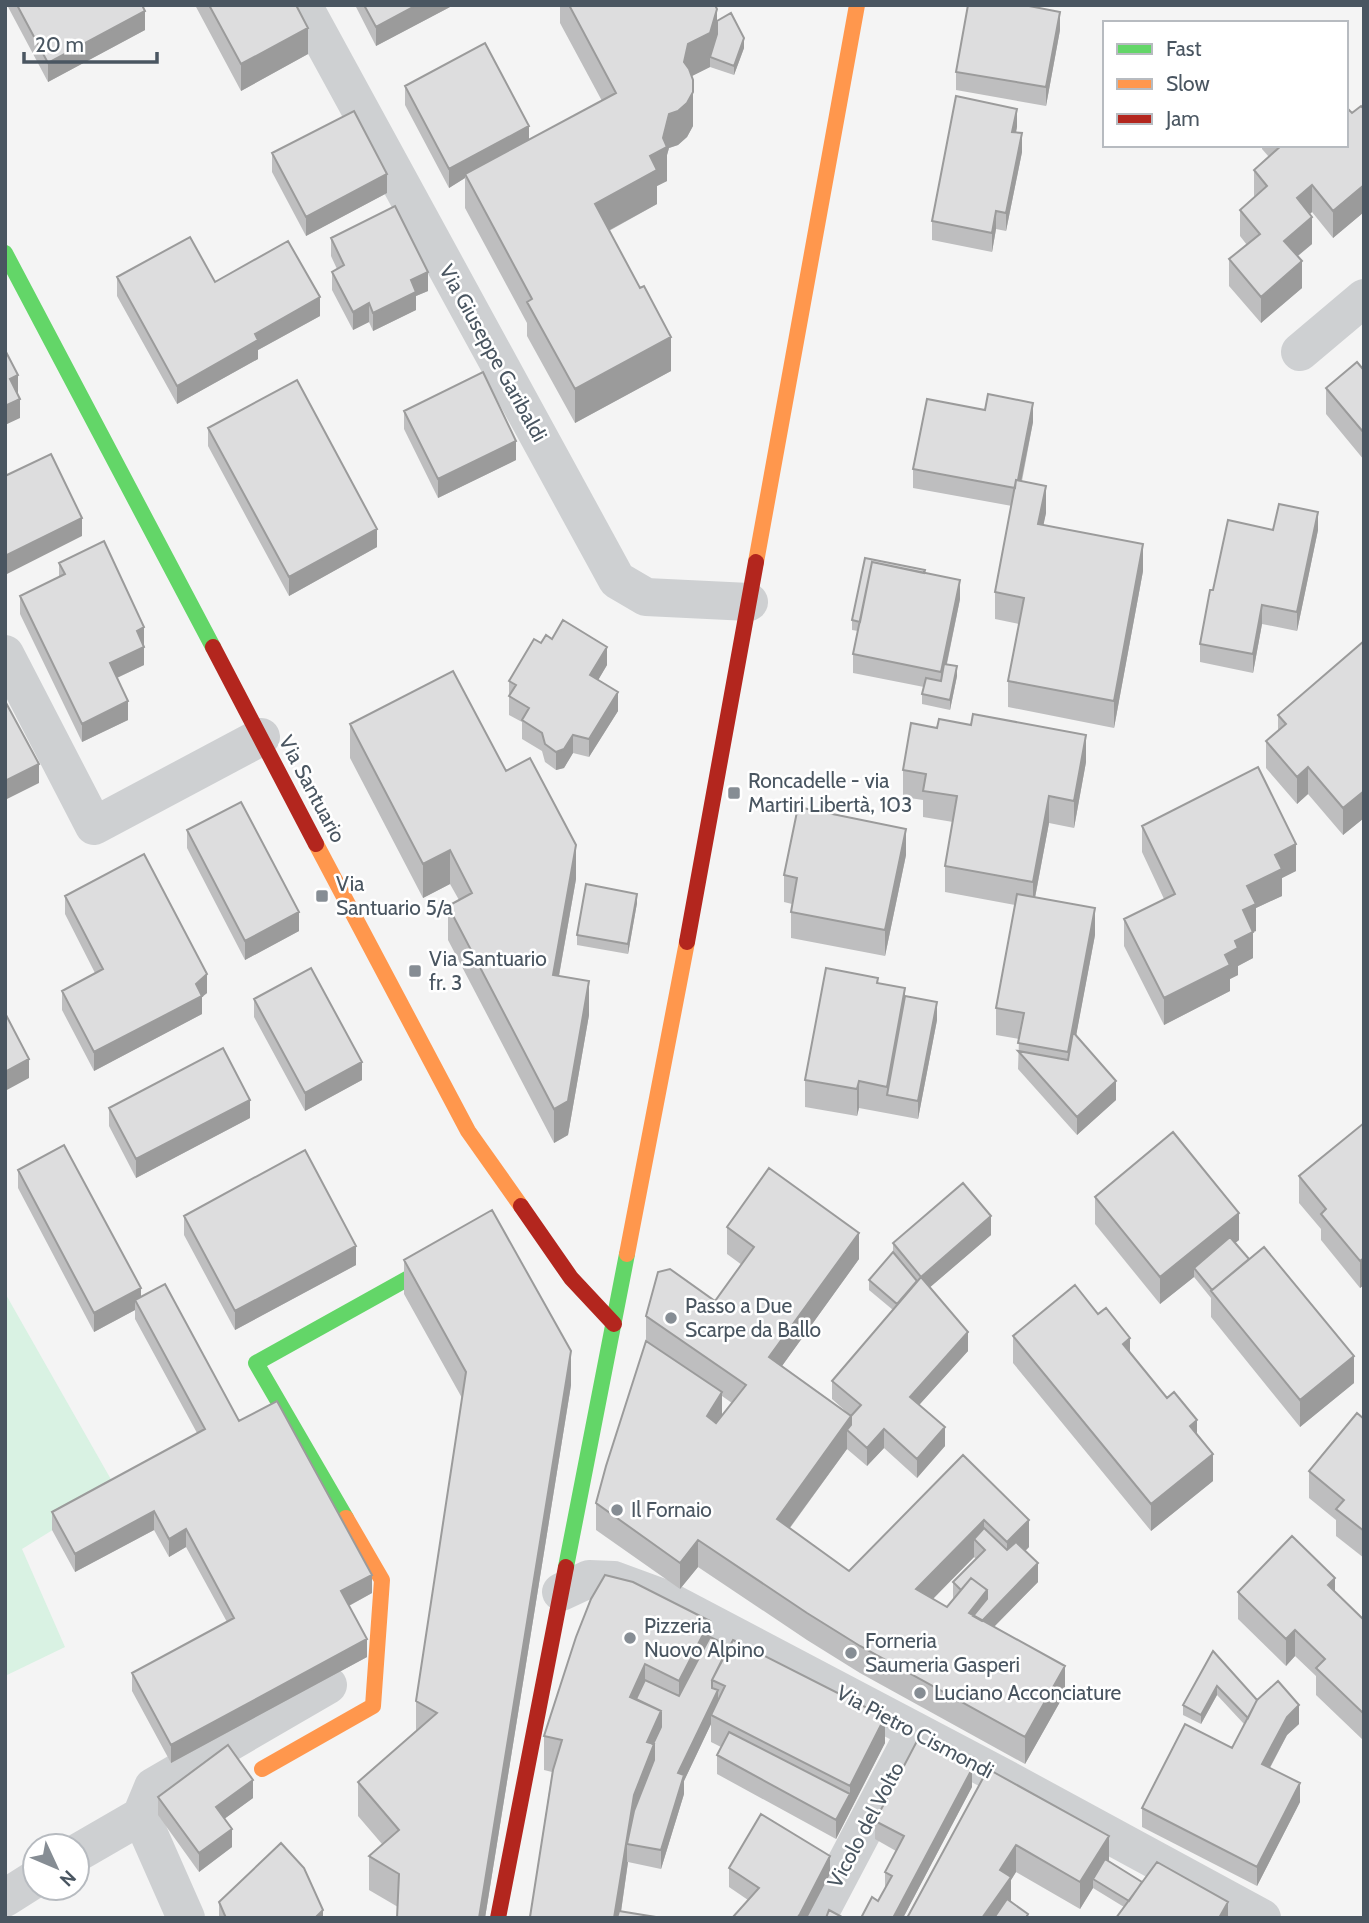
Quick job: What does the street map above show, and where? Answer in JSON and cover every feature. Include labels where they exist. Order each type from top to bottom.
[{"type":"street","name":"Via Giuseppe Garibaldi","points":[[303,5],[617,580],[646,597],[749,602]]},
{"type":"street","points":[[498,1918],[690,930],[857,5]]},
{"type":"street","name":"Via Santuario","points":[[5,253],[468,1130],[519,1217],[614,1324]]},
{"type":"street","points":[[1300,352],[1364,298]]},
{"type":"street","points":[[5,654],[94,826],[261,737]]},
{"type":"street","points":[[262,1769],[373,1706],[382,1580],[256,1363],[464,1247]]},
{"type":"street","name":"Via Pietro Cismondi","points":[[561,1592],[589,1579],[614,1580],[663,1598],[915,1732],[988,1785],[1262,1918]]},
{"type":"street","points":[[91,1845],[141,1816],[153,1787],[328,1685]]},
{"type":"street","name":"Vicolo del Volto","points":[[817,1918],[915,1732]]},
{"type":"street","points":[[141,1816],[186,1918]]},
{"type":"street","points":[[5,1898],[21,1888]]},
{"type":"green space","points":[[5,1293],[117,1490],[22,1549],[65,1647],[5,1676]]},
{"type":"building","points":[[17,5],[142,5],[145,11],[48,63]]},
{"type":"building","points":[[209,5],[296,5],[308,28],[241,64]]},
{"type":"building","points":[[364,5],[417,5],[376,27]]},
{"type":"building","points":[[569,5],[715,5],[717,9],[710,33],[688,44],[684,62],[693,80],[693,92],[687,103],[678,111],[669,114],[663,138],[667,147],[650,156],[657,170],[595,204],[640,288],[644,286],[671,337],[575,389],[527,302],[532,299],[465,174],[616,93]]},
{"type":"building","points":[[968,5],[1024,5],[1060,12],[1046,87],[956,72]]},
{"type":"building","points":[[731,13],[744,38],[734,66],[710,57],[717,34],[717,21]]},
{"type":"building","points":[[485,43],[529,126],[449,169],[405,86]]},
{"type":"building","points":[[956,96],[1017,109],[1012,132],[1022,133],[1006,213],[996,211],[992,233],[932,221]]},
{"type":"building","points":[[1361,106],[1364,109],[1364,185],[1333,211],[1312,185],[1297,198],[1312,217],[1284,241],[1302,261],[1261,297],[1229,259],[1260,234],[1240,210],[1267,186],[1254,170],[1280,147],[1348,147],[1348,109],[1352,113]]},
{"type":"building","points":[[354,111],[387,174],[306,217],[272,153]]},
{"type":"building","points":[[395,206],[428,272],[411,280],[416,292],[373,313],[369,303],[353,312],[332,272],[344,265],[331,238]]},
{"type":"building","points":[[190,237],[215,282],[288,241],[320,297],[255,334],[258,340],[177,386],[117,277]]},
{"type":"building","points":[[5,350],[18,375],[10,379],[20,399],[5,406]]},
{"type":"building","points":[[1357,362],[1362,368],[1364,366],[1364,433],[1326,388]]},
{"type":"building","points":[[483,372],[516,441],[438,479],[404,411]]},
{"type":"building","points":[[297,380],[377,529],[289,577],[208,428]]},
{"type":"building","points":[[988,394],[1033,403],[1015,488],[913,469],[927,399],[985,410]]},
{"type":"building","points":[[51,454],[82,518],[5,556],[5,476]]},
{"type":"building","points":[[1016,480],[1046,486],[1038,524],[1143,544],[1114,701],[1008,681],[1024,598],[995,592]]},
{"type":"building","points":[[1279,504],[1318,512],[1297,612],[1262,605],[1253,654],[1200,644],[1210,590],[1213,590],[1228,520],[1273,530]]},
{"type":"building","points":[[104,541],[144,627],[137,631],[144,647],[110,663],[128,701],[82,724],[20,596],[65,574],[59,563]]},
{"type":"building","points":[[865,558],[925,570],[924,573],[872,562],[860,622],[852,620]]},
{"type":"building","points":[[872,562],[960,580],[941,672],[853,654]]},
{"type":"building","points":[[563,620],[607,647],[590,675],[618,692],[589,739],[573,735],[564,749],[556,752],[545,744],[542,733],[522,720],[529,708],[509,696],[516,685],[509,681],[534,639],[541,643],[546,635],[552,639]]},
{"type":"building","points":[[1364,641],[1364,791],[1343,808],[1308,767],[1297,777],[1266,741],[1286,724],[1278,715]]},
{"type":"building","points":[[944,664],[957,666],[950,700],[922,694],[926,678],[941,681]]},
{"type":"building","points":[[453,671],[506,771],[530,758],[576,845],[553,975],[589,981],[568,1101],[554,1109],[448,906],[472,893],[450,850],[423,864],[350,724]]},
{"type":"building","points":[[5,701],[39,764],[5,781]]},
{"type":"building","points":[[973,714],[1086,735],[1074,801],[1049,796],[1033,882],[945,866],[957,796],[923,791],[926,774],[903,770],[911,723],[937,728],[939,719],[971,725]]},
{"type":"building","points":[[1258,767],[1296,844],[1275,855],[1282,869],[1247,886],[1256,904],[1243,910],[1253,932],[1235,941],[1238,948],[1225,955],[1230,965],[1164,998],[1124,919],[1175,894],[1142,826]]},
{"type":"building","points":[[241,802],[299,912],[245,941],[187,830]]},
{"type":"building","points":[[798,807],[906,829],[885,930],[791,912],[797,878],[784,875]]},
{"type":"building","points":[[144,854],[207,974],[196,984],[202,996],[94,1052],[62,991],[103,969],[65,896]]},
{"type":"building","points":[[586,884],[637,894],[628,944],[577,935]]},
{"type":"building","points":[[1017,894],[1095,908],[1068,1052],[1018,1043],[1024,1013],[996,1008]]},
{"type":"building","points":[[311,968],[362,1062],[305,1093],[254,999]]},
{"type":"building","points":[[826,968],[878,978],[877,983],[905,988],[887,1087],[859,1081],[857,1089],[805,1080]]},
{"type":"building","points":[[905,996],[937,1002],[918,1101],[887,1095]]},
{"type":"building","points":[[5,1013],[29,1059],[5,1072]]},
{"type":"building","points":[[1073,1032],[1116,1081],[1077,1117],[1018,1051],[1068,1060]]},
{"type":"building","points":[[223,1048],[250,1100],[136,1159],[109,1108]]},
{"type":"building","points":[[1364,1123],[1364,1258],[1360,1261],[1321,1214],[1326,1209],[1299,1176]]},
{"type":"building","points":[[1173,1132],[1239,1213],[1160,1277],[1095,1197]]},
{"type":"building","points":[[64,1145],[141,1288],[94,1313],[18,1170]]},
{"type":"building","points":[[305,1150],[356,1246],[235,1311],[184,1216]]},
{"type":"building","points":[[769,1168],[859,1233],[769,1357],[851,1416],[777,1519],[849,1571],[963,1455],[1029,1520],[1007,1542],[984,1520],[916,1589],[947,1607],[971,1578],[987,1590],[969,1613],[1065,1666],[1025,1737],[860,1646],[698,1540],[680,1563],[596,1503],[646,1341],[722,1392],[707,1416],[716,1423],[746,1385],[646,1316],[658,1272],[670,1269],[715,1301],[754,1247],[727,1227]]},
{"type":"building","points":[[963,1183],[991,1216],[921,1277],[893,1243]]},
{"type":"building","points":[[492,1210],[571,1351],[479,1918],[397,1918],[399,1874],[369,1856],[399,1830],[358,1782],[437,1713],[416,1701],[466,1372],[404,1260]]},
{"type":"building","points":[[1230,1237],[1249,1259],[1212,1290],[1194,1268]]},
{"type":"building","points":[[1264,1247],[1354,1356],[1300,1400],[1211,1291]]},
{"type":"building","points":[[893,1252],[917,1281],[897,1304],[869,1280]]},
{"type":"building","points":[[921,1277],[968,1332],[910,1397],[945,1427],[917,1459],[884,1429],[867,1448],[847,1430],[851,1425],[851,1416],[861,1405],[832,1381]]},
{"type":"building","points":[[165,1284],[239,1421],[277,1401],[372,1575],[341,1591],[367,1639],[171,1745],[132,1673],[234,1618],[186,1529],[169,1539],[154,1511],[75,1554],[52,1512],[205,1429],[135,1300]]},
{"type":"building","points":[[1075,1285],[1098,1314],[1106,1308],[1130,1338],[1123,1344],[1167,1398],[1174,1392],[1197,1420],[1190,1426],[1213,1454],[1151,1504],[1013,1336]]},
{"type":"building","points":[[1357,1413],[1364,1419],[1364,1531],[1336,1509],[1344,1500],[1309,1471]]},
{"type":"building","points":[[984,1528],[1007,1550],[1016,1542],[1038,1563],[982,1621],[973,1616],[987,1599],[987,1590],[971,1578],[961,1590],[953,1582],[985,1550],[974,1539]]},
{"type":"building","points":[[1292,1536],[1335,1578],[1328,1585],[1364,1618],[1364,1714],[1316,1668],[1325,1659],[1295,1630],[1286,1639],[1238,1592]]},
{"type":"building","points":[[605,1575],[633,1582],[710,1621],[679,1681],[645,1664],[630,1697],[661,1711],[647,1742],[654,1744],[634,1795],[614,1918],[530,1917],[553,1770],[562,1740],[544,1736],[576,1637],[591,1599]]},
{"type":"building","points":[[710,1637],[729,1646],[712,1680],[712,1688],[718,1690],[678,1773],[684,1775],[661,1850],[627,1844],[634,1811],[654,1760],[653,1744],[661,1727],[661,1711],[636,1699],[645,1680],[679,1696]]},
{"type":"building","points":[[733,1640],[885,1717],[850,1786],[711,1715],[725,1686],[712,1680]]},
{"type":"building","points":[[1213,1651],[1257,1700],[1248,1718],[1217,1686],[1201,1715],[1183,1705]]},
{"type":"building","points":[[1278,1681],[1299,1705],[1287,1717],[1262,1764],[1300,1783],[1257,1867],[1142,1808],[1185,1724],[1232,1748],[1257,1700]]},
{"type":"building","points":[[729,1732],[850,1794],[836,1820],[717,1755]]},
{"type":"building","points":[[917,1741],[972,1769],[893,1918],[861,1918],[872,1897],[878,1901],[892,1876],[885,1872],[904,1836],[875,1821]]},
{"type":"building","points":[[228,1745],[253,1780],[216,1807],[232,1829],[199,1853],[158,1797]]},
{"type":"building","points":[[988,1769],[1109,1836],[1080,1882],[1016,1845],[1000,1870],[1011,1877],[982,1918],[907,1918]]},
{"type":"building","points":[[761,1814],[830,1856],[797,1918],[732,1918],[759,1888],[729,1868]]},
{"type":"building","points":[[281,1843],[304,1868],[323,1910],[315,1918],[226,1918],[219,1902]]},
{"type":"building","points":[[1105,1859],[1142,1882],[1129,1901],[1093,1879]]},
{"type":"building","points":[[1157,1862],[1228,1902],[1219,1918],[1116,1918]]},
{"type":"building","points":[[1007,1899],[1028,1914],[1026,1918],[994,1918]]},
{"type":"building","points":[[829,1910],[842,1917],[826,1918]]},
{"type":"building","points":[[619,1911],[662,1918],[617,1918]]},
{"type":"traffic: fast","points":[[5,253],[213,647]]},
{"type":"traffic: fast","points":[[566,1567],[627,1254]]},
{"type":"traffic: fast","points":[[346,1518],[256,1363],[450,1255]]},
{"type":"traffic: slow","points":[[756,562],[857,5]]},
{"type":"traffic: slow","points":[[316,844],[468,1131],[521,1206]]},
{"type":"traffic: slow","points":[[627,1254],[687,942]]},
{"type":"traffic: slow","points":[[262,1769],[373,1706],[382,1580],[346,1518]]},
{"type":"traffic: jam","points":[[687,942],[756,562]]},
{"type":"traffic: jam","points":[[213,647],[316,844]]},
{"type":"traffic: jam","points":[[521,1206],[571,1278],[614,1324]]},
{"type":"traffic: jam","points":[[498,1918],[566,1567]]},
{"type":"place","name":"Roncadelle - via Martiri Libertà, 103","points":[[734,793]]},
{"type":"place","name":"Via Santuario 5/a","points":[[322,896]]},
{"type":"place","name":"Via Santuario fr. 3","points":[[415,971]]},
{"type":"place","name":"Passo a Due Scarpe da Ballo","points":[[671,1318]]},
{"type":"place","name":"Il Fornaio","points":[[617,1510]]},
{"type":"place","name":"Pizzeria Nuovo Alpino","points":[[630,1638]]},
{"type":"place","name":"Forneria Saumeria Gasperi","points":[[851,1653]]},
{"type":"place","name":"Luciano Acconciature","points":[[920,1693]]}]
